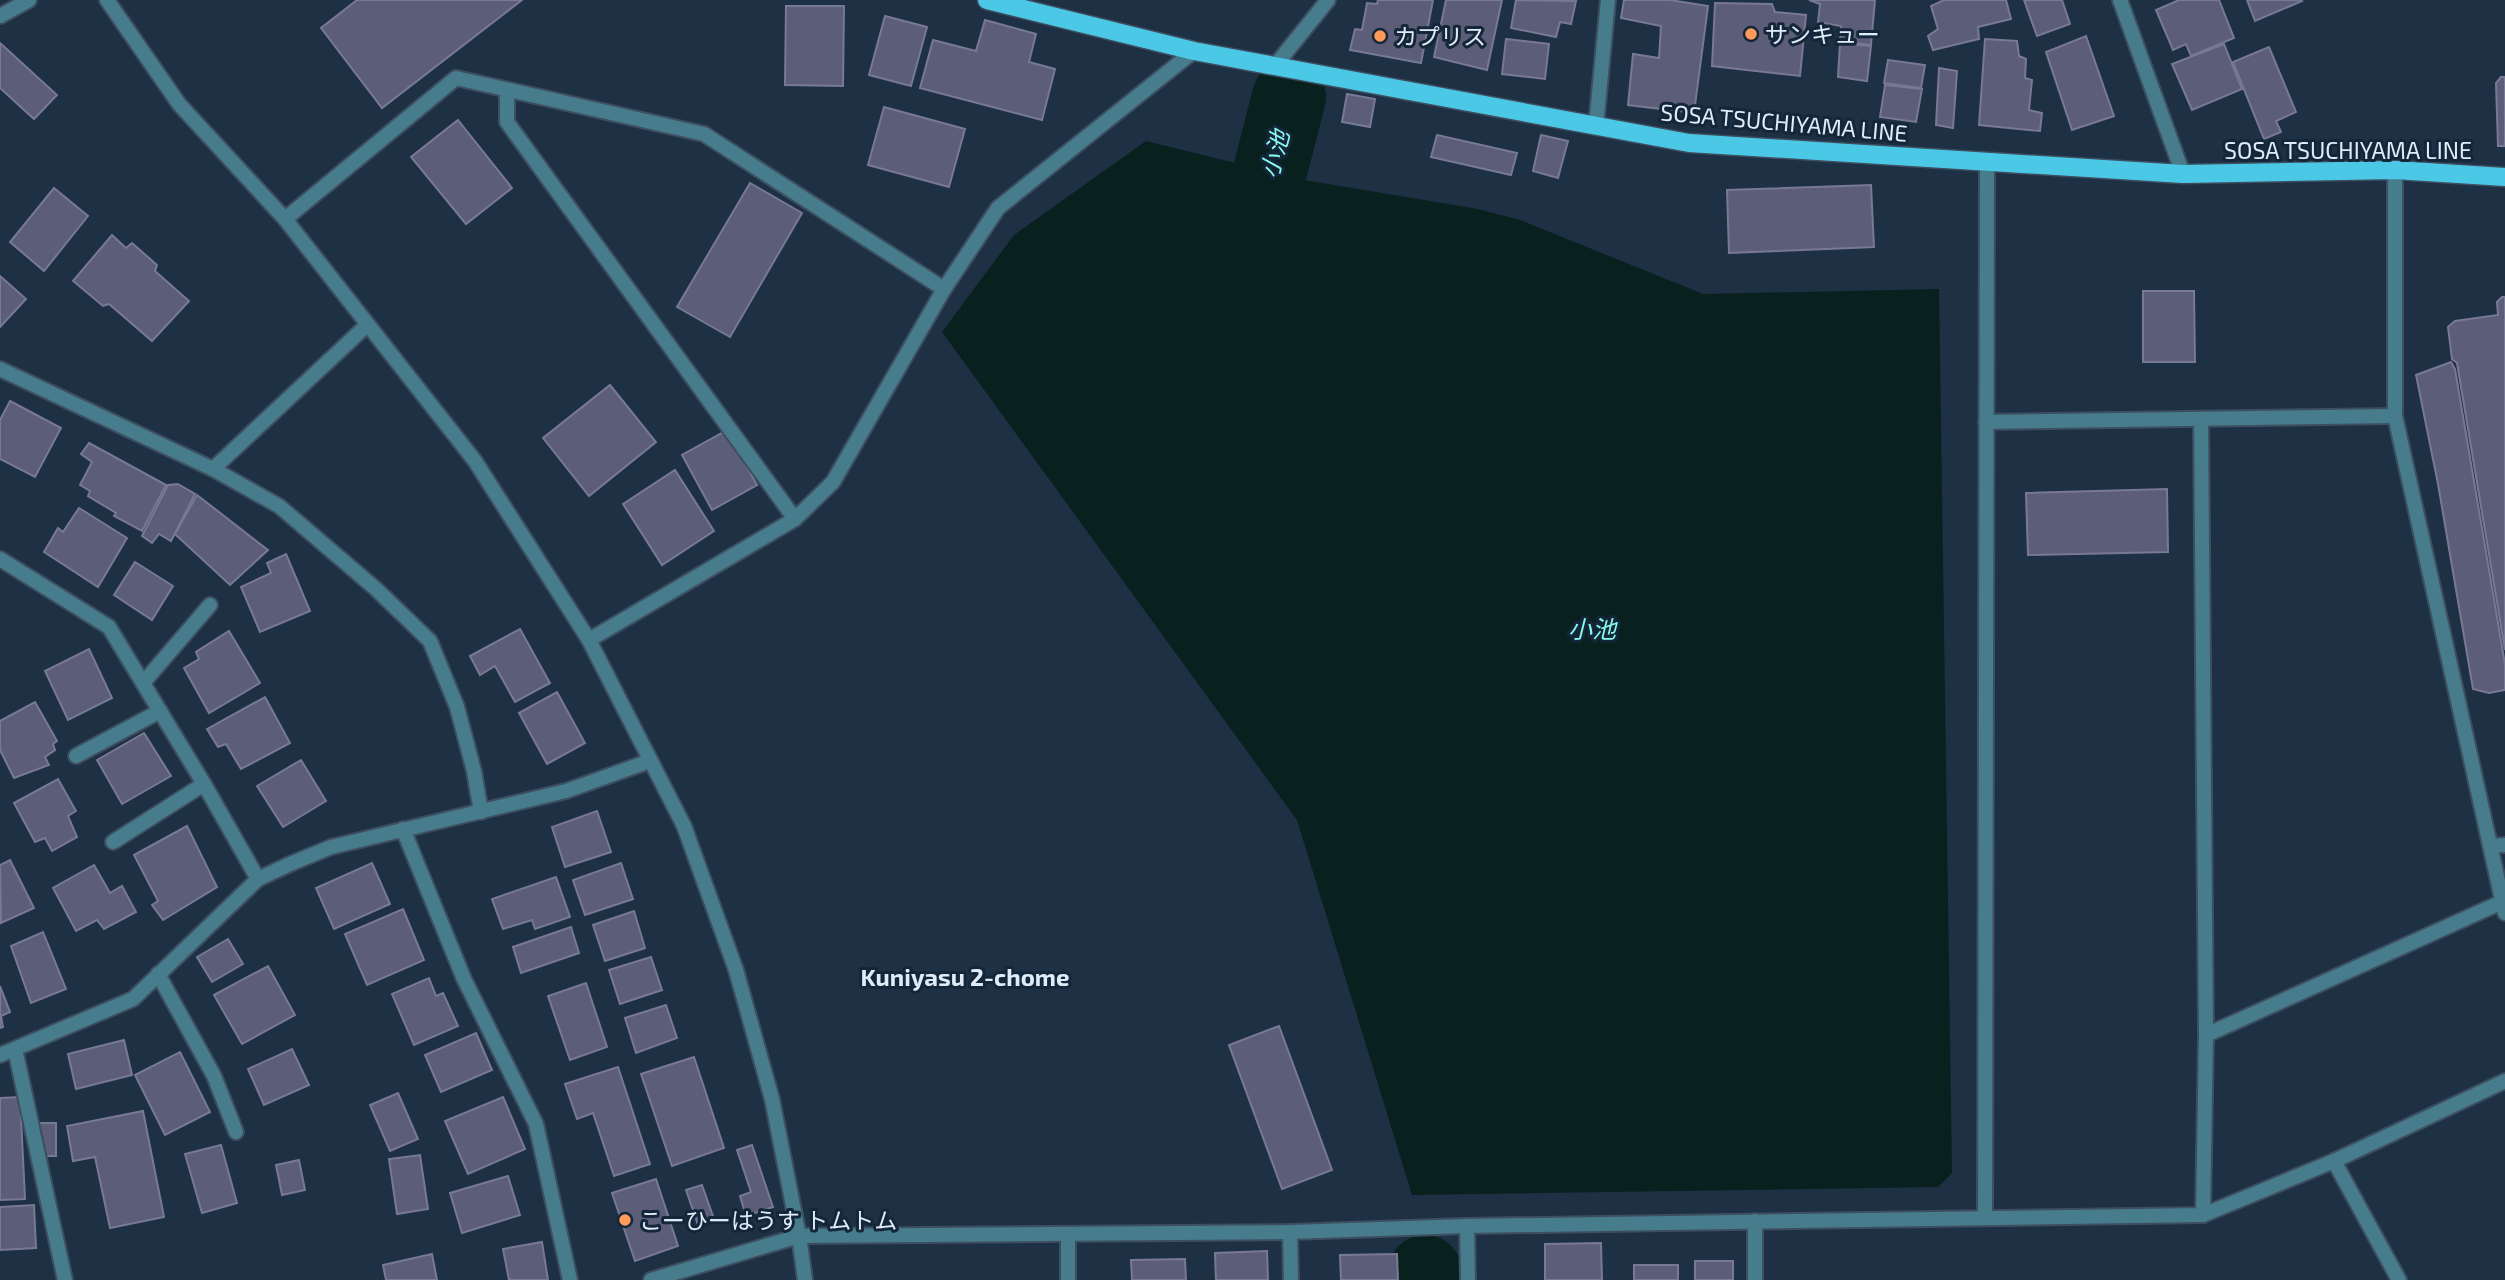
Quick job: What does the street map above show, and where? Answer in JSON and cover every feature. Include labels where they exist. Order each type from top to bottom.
[{"type":"main road","name":"SOSA TSUCHIYAMA LINE","points":[[987,0],[1194,51],[1689,143],[2183,174],[2395,170],[2505,177]]},
{"type":"street","points":[[0,16],[29,0]]},
{"type":"street","points":[[107,0],[179,104],[285,219],[475,461],[589,640],[684,826],[736,971],[772,1099],[799,1236],[804,1280]]},
{"type":"street","points":[[1274,67],[1328,0]]},
{"type":"street","points":[[1596,126],[1608,0]]},
{"type":"street","points":[[2120,0],[2183,174]]},
{"type":"street","points":[[589,640],[795,519],[833,482],[944,289],[998,208],[1194,51]]},
{"type":"street","points":[[285,219],[456,78],[704,134],[944,289]]},
{"type":"street","points":[[507,90],[507,122],[795,519]]},
{"type":"street","points":[[1985,1217],[1987,162]]},
{"type":"street","points":[[2206,1035],[2503,907],[2498,846],[2395,416],[2395,170]]},
{"type":"street","points":[[213,469],[367,325]]},
{"type":"street","points":[[0,369],[213,469],[279,506],[376,589],[430,642],[457,707],[474,771],[481,812]]},
{"type":"street","points":[[1986,422],[2395,416]]},
{"type":"street","points":[[2201,419],[2206,1035],[2203,1215]]},
{"type":"street","points":[[0,559],[109,627],[258,879]]},
{"type":"street","points":[[143,683],[210,605]]},
{"type":"street","points":[[76,755],[160,712]]},
{"type":"street","points":[[0,1055],[132,999],[258,879],[331,847],[566,791],[650,761]]},
{"type":"street","points":[[113,842],[204,784]]},
{"type":"street","points":[[402,829],[464,979],[536,1124],[570,1280]]},
{"type":"street","points":[[158,974],[214,1076],[236,1132]]},
{"type":"street","points":[[15,1049],[65,1280]]},
{"type":"street","points":[[651,1280],[799,1236],[1290,1231],[2203,1215],[2334,1161],[2505,1081]]},
{"type":"street","points":[[2334,1161],[2399,1280]]},
{"type":"street","points":[[1755,1221],[1755,1280]]},
{"type":"street","points":[[1467,1226],[1468,1280]]},
{"type":"street","points":[[1290,1231],[1291,1280]]},
{"type":"street","points":[[1068,1234],[1068,1280]]},
{"type":"water","name":"小池","points":[[1146,141],[1304,180],[1478,209],[1520,220],[1703,294],[1939,289],[1952,1173],[1938,1187],[1412,1195],[1297,820],[942,332],[1014,235]]},
{"type":"building","points":[[357,0],[522,0],[382,108],[321,28]]},
{"type":"building","points":[[1378,0],[1433,0],[1421,63],[1350,50],[1355,29],[1362,30],[1367,3],[1377,4]]},
{"type":"building","points":[[1446,0],[1502,0],[1487,70],[1434,57]]},
{"type":"building","points":[[1516,0],[1576,1],[1571,24],[1560,22],[1556,37],[1511,28]]},
{"type":"building","points":[[1624,0],[1670,0],[1708,6],[1694,113],[1628,105],[1633,54],[1659,58],[1661,26],[1621,18]]},
{"type":"building","points":[[1809,0],[1875,0],[1871,45],[1840,41],[1841,26],[1818,22],[1820,4]]},
{"type":"building","points":[[1944,0],[2006,0],[2011,19],[1978,27],[1979,39],[1933,50],[1928,36],[1938,29],[1931,6]]},
{"type":"building","points":[[2024,0],[2062,0],[2070,24],[2037,36]]},
{"type":"building","points":[[2179,0],[2219,0],[2234,38],[2191,56],[2186,44],[2173,50],[2156,10]]},
{"type":"building","points":[[2247,0],[2301,0],[2302,1],[2255,21]]},
{"type":"building","points":[[1715,3],[1772,4],[1775,12],[1806,15],[1800,76],[1712,66]]},
{"type":"building","points":[[786,6],[844,6],[843,86],[785,85]]},
{"type":"building","points":[[885,16],[927,27],[911,86],[869,75]]},
{"type":"building","points":[[985,20],[1036,34],[1029,62],[1055,69],[1042,120],[920,88],[933,40],[976,51]]},
{"type":"building","points":[[2086,36],[2114,116],[2072,130],[2046,52]]},
{"type":"building","points":[[1506,39],[1549,44],[1545,79],[1502,74]]},
{"type":"building","points":[[1985,39],[2017,41],[2019,56],[2026,59],[2025,78],[2032,80],[2029,110],[2042,113],[2040,131],[1979,125]]},
{"type":"building","points":[[0,43],[57,95],[34,119],[0,88]]},
{"type":"building","points":[[1840,43],[1871,46],[1867,81],[1838,77]]},
{"type":"building","points":[[2224,44],[2242,89],[2192,110],[2172,64]]},
{"type":"building","points":[[2269,47],[2296,112],[2276,121],[2281,132],[2264,139],[2233,62]]},
{"type":"building","points":[[1888,60],[1925,65],[1921,88],[1884,83]]},
{"type":"building","points":[[1939,68],[1957,71],[1953,128],[1936,125]]},
{"type":"building","points":[[2501,77],[2505,77],[2505,146],[2498,146],[2496,83]]},
{"type":"building","points":[[1885,85],[1922,89],[1916,122],[1880,117]]},
{"type":"building","points":[[1347,94],[1375,99],[1370,127],[1342,122]]},
{"type":"building","points":[[884,107],[965,129],[949,187],[868,165]]},
{"type":"building","points":[[458,120],[512,188],[466,224],[411,157]]},
{"type":"building","points":[[1437,135],[1517,153],[1511,175],[1431,157]]},
{"type":"building","points":[[1541,135],[1568,141],[1558,178],[1533,171]]},
{"type":"building","points":[[750,183],[802,213],[730,337],[677,307]]},
{"type":"building","points":[[1871,185],[1874,247],[1729,253],[1727,190]]},
{"type":"building","points":[[54,188],[88,216],[44,271],[10,242]]},
{"type":"building","points":[[112,235],[126,248],[132,243],[157,265],[155,271],[189,301],[152,341],[109,304],[103,306],[73,281]]},
{"type":"building","points":[[0,276],[26,299],[0,327]]},
{"type":"building","points":[[2143,291],[2194,291],[2195,362],[2143,362]]},
{"type":"building","points":[[2505,297],[2505,650],[2457,363],[2452,359],[2448,327],[2455,321],[2498,315],[2497,302]]},
{"type":"building","points":[[2451,362],[2455,369],[2505,664],[2505,690],[2489,693],[2473,689],[2438,484],[2416,375]]},
{"type":"building","points":[[610,385],[656,442],[589,496],[543,438]]},
{"type":"building","points":[[10,401],[61,428],[35,477],[0,459],[0,420]]},
{"type":"building","points":[[727,430],[757,485],[712,510],[682,455]]},
{"type":"building","points":[[89,443],[166,485],[142,531],[114,516],[116,513],[88,496],[90,491],[80,485],[92,462],[81,454]]},
{"type":"building","points":[[675,470],[714,531],[662,565],[623,504]]},
{"type":"building","points":[[178,484],[195,494],[171,541],[159,534],[152,543],[142,536],[168,485]]},
{"type":"building","points":[[2167,489],[2168,552],[2028,555],[2026,493]]},
{"type":"building","points":[[197,495],[268,550],[230,585],[175,534]]},
{"type":"building","points":[[79,508],[127,538],[98,587],[44,552],[58,528],[63,532]]},
{"type":"building","points":[[286,554],[310,611],[260,632],[241,587],[271,573],[267,563]]},
{"type":"building","points":[[135,562],[173,586],[152,620],[114,595]]},
{"type":"building","points":[[520,629],[550,683],[515,702],[495,666],[480,675],[470,656]]},
{"type":"building","points":[[229,631],[260,683],[209,713],[184,668],[199,659],[196,652]]},
{"type":"building","points":[[89,649],[112,698],[68,720],[45,671]]},
{"type":"building","points":[[557,692],[585,743],[547,764],[519,713]]},
{"type":"building","points":[[265,697],[290,743],[241,769],[226,744],[218,747],[207,729]]},
{"type":"building","points":[[35,702],[57,741],[53,744],[55,750],[45,757],[49,765],[14,778],[0,750],[0,721]]},
{"type":"building","points":[[144,733],[171,776],[122,804],[97,760]]},
{"type":"building","points":[[301,760],[326,801],[283,827],[257,786]]},
{"type":"building","points":[[58,779],[76,811],[68,816],[77,837],[52,851],[45,838],[35,842],[14,803]]},
{"type":"building","points":[[597,811],[611,852],[565,867],[552,827]]},
{"type":"building","points":[[187,826],[217,887],[163,920],[152,905],[158,901],[134,855]]},
{"type":"building","points":[[10,860],[34,908],[1,923],[0,865]]},
{"type":"building","points":[[372,863],[390,904],[334,929],[316,888]]},
{"type":"building","points":[[621,863],[633,899],[585,915],[573,880]]},
{"type":"building","points":[[94,865],[110,893],[122,886],[136,912],[104,929],[97,920],[76,931],[53,888]]},
{"type":"building","points":[[556,877],[570,917],[535,929],[532,920],[503,929],[492,899]]},
{"type":"building","points":[[403,909],[424,960],[367,985],[345,934]]},
{"type":"building","points":[[634,911],[645,948],[605,961],[593,925]]},
{"type":"building","points":[[571,927],[579,953],[521,973],[513,947]]},
{"type":"building","points":[[43,932],[66,989],[31,1003],[11,946]]},
{"type":"building","points":[[228,939],[243,964],[212,982],[197,957]]},
{"type":"building","points":[[651,957],[662,990],[620,1004],[609,970]]},
{"type":"building","points":[[268,966],[295,1015],[242,1044],[214,995]]},
{"type":"building","points":[[429,978],[436,996],[443,993],[458,1026],[414,1045],[392,994]]},
{"type":"building","points":[[586,983],[607,1047],[570,1060],[548,996]]},
{"type":"building","points":[[0,986],[10,1012],[1,1016],[3,1027],[0,1028]]},
{"type":"building","points":[[666,1005],[677,1038],[636,1053],[625,1018]]},
{"type":"building","points":[[1279,1026],[1332,1170],[1282,1189],[1229,1045]]},
{"type":"building","points":[[476,1033],[492,1070],[441,1092],[425,1055]]},
{"type":"building","points":[[124,1040],[132,1075],[76,1089],[68,1054]]},
{"type":"building","points":[[292,1049],[309,1085],[264,1105],[248,1069]]},
{"type":"building","points":[[180,1052],[210,1112],[165,1135],[135,1075]]},
{"type":"building","points":[[694,1057],[724,1148],[672,1166],[641,1074]]},
{"type":"building","points":[[618,1067],[650,1164],[614,1176],[593,1113],[577,1119],[565,1084]]},
{"type":"building","points":[[398,1093],[418,1139],[390,1151],[370,1105]]},
{"type":"building","points":[[20,1097],[25,1199],[0,1200],[0,1098]]},
{"type":"building","points":[[503,1097],[525,1149],[468,1174],[445,1121]]},
{"type":"building","points":[[143,1111],[164,1217],[110,1228],[95,1157],[73,1161],[67,1126]]},
{"type":"building","points":[[40,1123],[56,1123],[56,1156],[40,1156]]},
{"type":"building","points":[[221,1145],[237,1203],[202,1213],[185,1154]]},
{"type":"building","points":[[752,1145],[773,1207],[746,1216],[740,1196],[751,1192],[737,1150]]},
{"type":"building","points":[[420,1155],[428,1209],[397,1214],[389,1159]]},
{"type":"building","points":[[299,1160],[305,1190],[282,1195],[276,1165]]},
{"type":"building","points":[[508,1176],[520,1215],[462,1233],[450,1193]]},
{"type":"building","points":[[656,1179],[678,1246],[635,1261],[612,1193]]},
{"type":"building","points":[[702,1185],[714,1219],[698,1225],[686,1190]]},
{"type":"building","points":[[34,1205],[36,1248],[0,1250],[0,1207]]},
{"type":"building","points":[[542,1242],[548,1280],[509,1280],[503,1249]]},
{"type":"building","points":[[1601,1243],[1602,1280],[1545,1280],[1545,1244]]},
{"type":"building","points":[[1267,1251],[1268,1280],[1216,1280],[1215,1253]]},
{"type":"building","points":[[432,1254],[437,1280],[386,1280],[383,1265]]},
{"type":"building","points":[[1397,1254],[1398,1280],[1341,1280],[1340,1255]]},
{"type":"building","points":[[1185,1259],[1186,1280],[1132,1280],[1131,1260]]},
{"type":"building","points":[[1695,1261],[1733,1261],[1733,1280],[1695,1280]]},
{"type":"building","points":[[1634,1265],[1678,1265],[1678,1280],[1634,1280]]},
{"type":"waterway","name":"小池","points":[[1245,269],[1289,97]]},
{"type":"waterway","name":"小池","points":[[1425,1272],[1425,1280]]},
{"type":"place","name":"サンキュー","points":[[1751,34]]},
{"type":"place","name":"カプリス","points":[[1380,36]]},
{"type":"place","name":"こーひーはうす トムトム","points":[[625,1220]]},
{"type":"district","name":"Kuniyasu 2-chome","points":[[965,976]]}]
